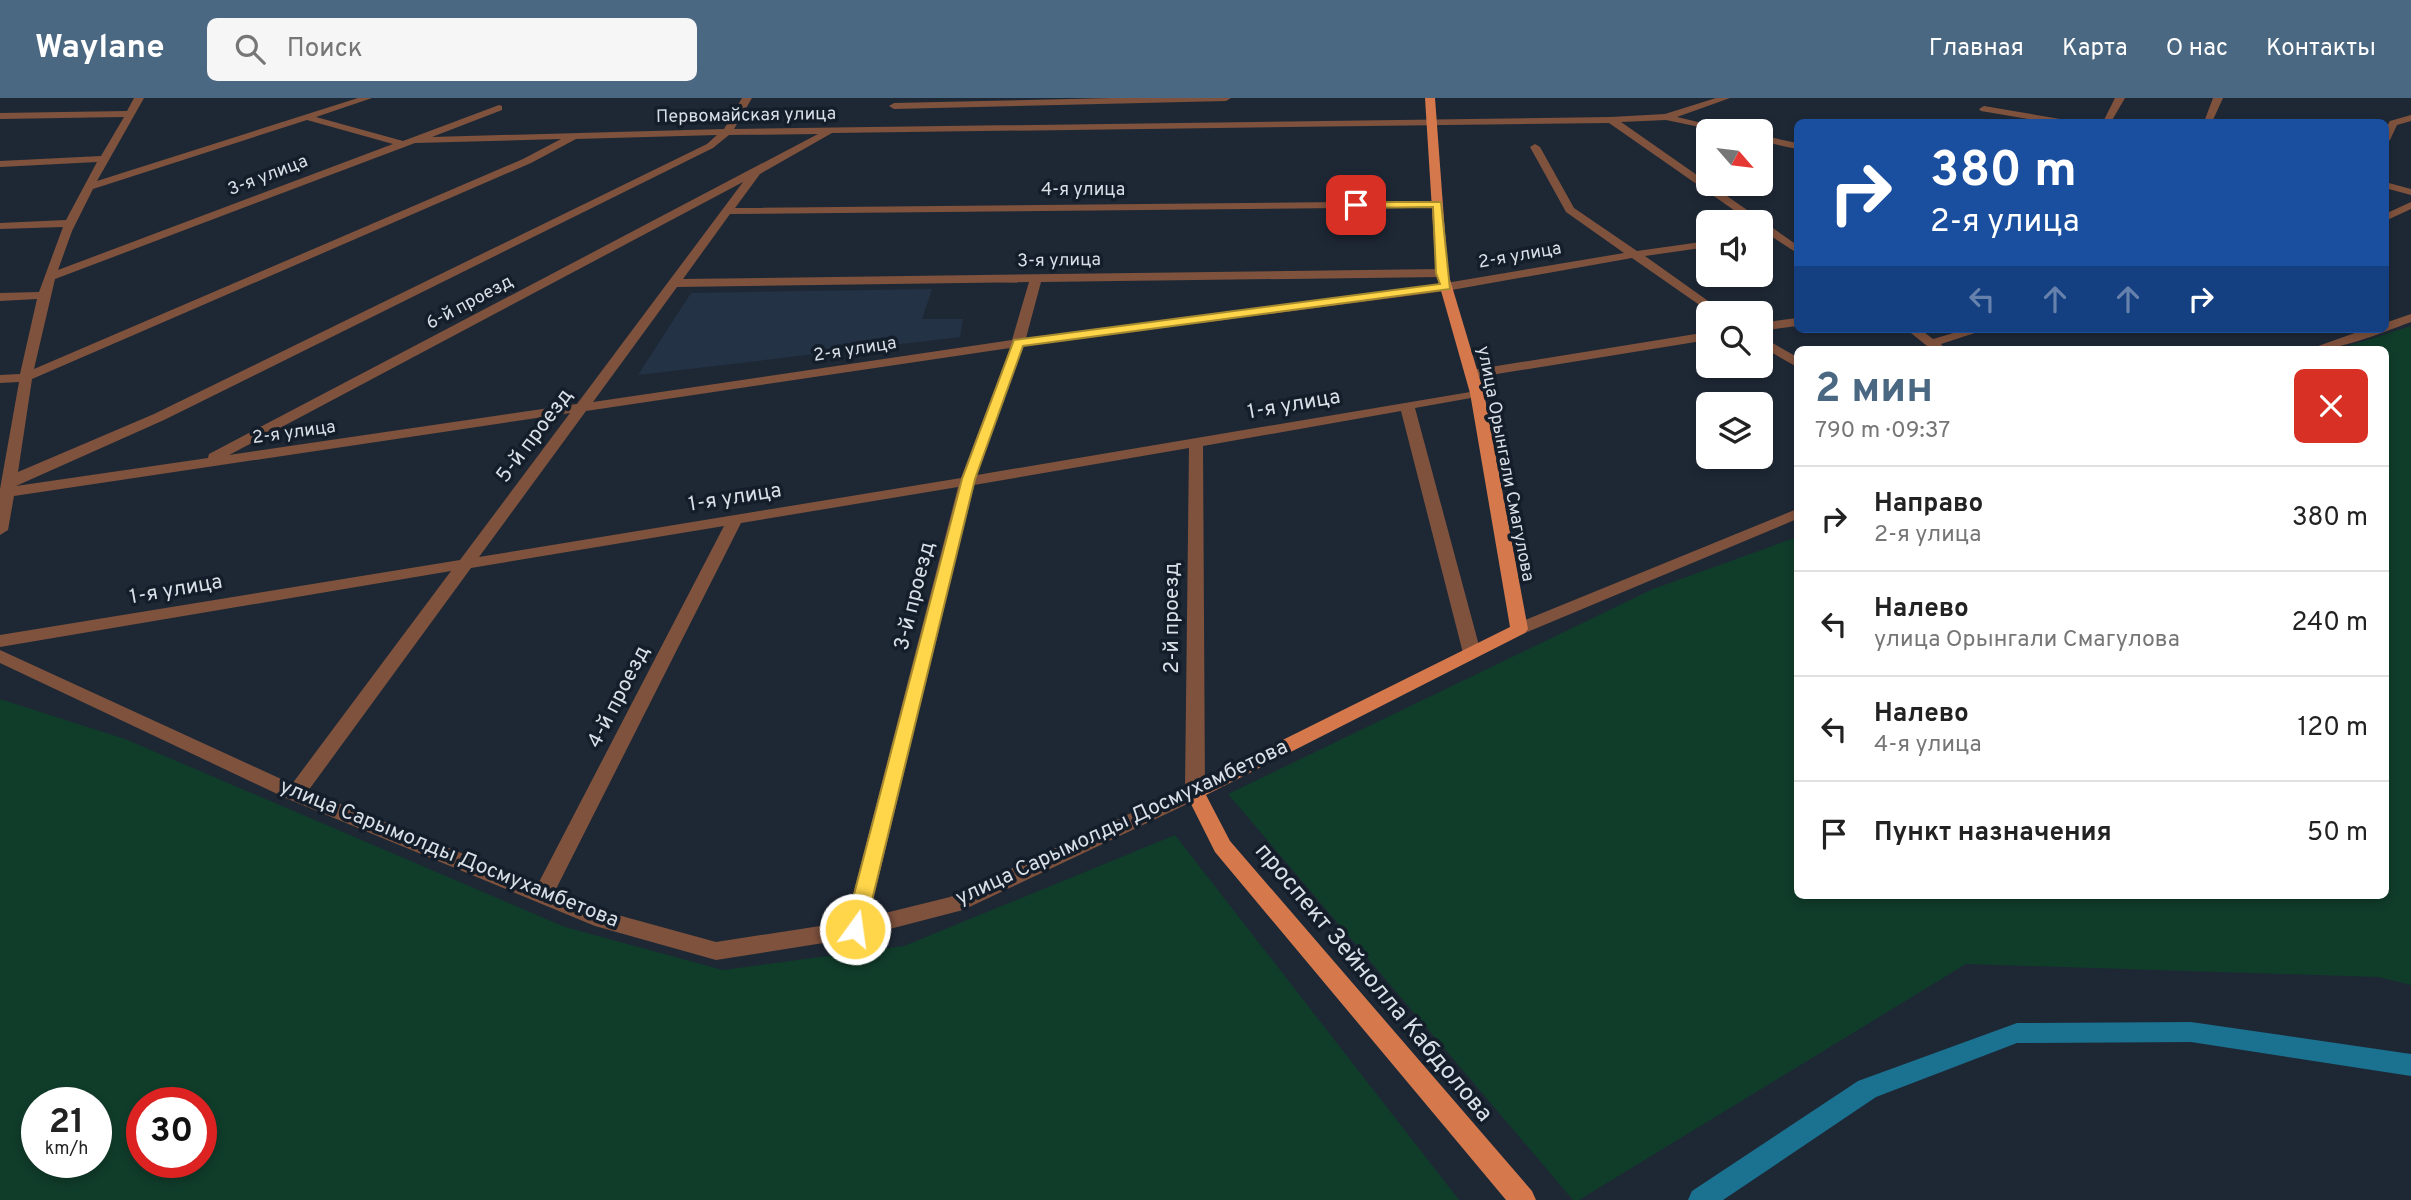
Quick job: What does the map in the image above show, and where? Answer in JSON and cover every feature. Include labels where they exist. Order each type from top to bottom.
[{"type":"main road","name":"улица Орынгали Смагулова","points":[[1430,98],[1442,273],[1472,374],[1519,629]]},
{"type":"main road","name":"улица Сарымолды Досмухамбетова","points":[[1195,792],[1519,629]]},
{"type":"main road","name":"проспект Зейнолла Кабдолова","points":[[1195,792],[1222,846],[1523,1200]]},
{"type":"street","points":[[0,530],[9,487],[24,377],[49,277],[70,223],[88,187],[139,98]]},
{"type":"street","points":[[88,187],[367,98]]},
{"type":"street","points":[[494,129],[504,98]]},
{"type":"street","points":[[9,487],[159,417],[710,146],[727,132],[747,98]]},
{"type":"street","points":[[944,104],[956,98]]},
{"type":"street","points":[[887,114],[944,104],[1226,98]]},
{"type":"street","points":[[1666,117],[1725,98]]},
{"type":"street","points":[[1992,98],[1982,112],[2037,119]]},
{"type":"street","points":[[2109,119],[2120,98]]},
{"type":"street","points":[[2209,119],[2218,98]]},
{"type":"street","name":"3-я улица","points":[[49,277],[499,108]]},
{"type":"street","points":[[0,116],[131,114]]},
{"type":"street","name":"Первомайская улица","points":[[415,140],[494,129],[575,135],[831,131],[887,114],[1430,121],[1666,117]]},
{"type":"street","points":[[305,117],[403,144]]},
{"type":"street","points":[[1666,117],[1696,123]]},
{"type":"street","points":[[2389,131],[2393,123],[2411,118]]},
{"type":"street","points":[[1611,120],[1740,210]]},
{"type":"street","name":"5-й проезд","points":[[295,794],[730,211],[756,172],[831,131]]},
{"type":"street","points":[[0,379],[24,377],[527,161],[575,135]]},
{"type":"street","points":[[1773,141],[1794,145]]},
{"type":"street","points":[[1535,147],[1570,210],[1630,255],[1701,301]]},
{"type":"street","points":[[0,164],[105,159]]},
{"type":"street","name":"6-й проезд","points":[[200,465],[756,172]]},
{"type":"street","points":[[2389,186],[2411,192]]},
{"type":"street","name":"4-я улица","points":[[730,211],[1437,204]]},
{"type":"street","points":[[2389,216],[2411,205]]},
{"type":"street","points":[[0,226],[70,223]]},
{"type":"street","points":[[1773,232],[1794,248]]},
{"type":"street","points":[[1773,235],[1777,235]]},
{"type":"street","name":"2-я улица","points":[[9,487],[200,465],[1018,343],[1446,287],[1696,246]]},
{"type":"street","name":"3-я улица","points":[[676,283],[1442,273]]},
{"type":"street","name":"3-й проезд","points":[[855,929],[968,479],[1018,343],[1036,279]]},
{"type":"street","points":[[0,297],[44,295]]},
{"type":"street","points":[[2389,326],[2411,318]]},
{"type":"street","points":[[1773,325],[1794,322]]},
{"type":"street","points":[[1917,333],[1935,346]]},
{"type":"street","points":[[1938,346],[1971,333]]},
{"type":"street","points":[[2326,346],[2366,333]]},
{"type":"street","points":[[1472,374],[1696,338]]},
{"type":"street","points":[[1773,348],[1794,361]]},
{"type":"street","name":"1-я улица","points":[[0,641],[968,479],[1196,444],[1476,393]]},
{"type":"street","points":[[1407,406],[1472,653]]},
{"type":"street","name":"2-й проезд","points":[[1195,792],[1196,444]]},
{"type":"street","name":"улица Сарымолды Досмухамбетова","points":[[1519,629],[1794,515]]},
{"type":"street","name":"4-й проезд","points":[[543,895],[736,519]]},
{"type":"street","name":"улица Сарымолды Досмухамбетова","points":[[0,656],[295,794],[603,920],[716,951],[855,929],[955,904],[1195,792]]},
{"type":"shaded area","points":[[932,289],[922,319],[963,319],[960,337],[638,375],[691,293]]},
{"type":"green space","points":[[2411,326],[2411,985],[2379,977],[1966,964],[1579,1200],[1573,1200],[1228,794],[1653,589],[1794,538],[1794,899],[2389,899],[2389,346],[2348,346]]},
{"type":"green space","points":[[0,699],[125,739],[565,927],[723,970],[904,946],[1175,835],[1459,1200],[0,1200]]},
{"type":"waterway","points":[[1701,1200],[1867,1089],[2017,1033],[2191,1032],[2411,1065]]},
{"type":"route","points":[[855,929],[968,479],[1018,343],[1446,287],[1442,273],[1437,204],[1356,205]]}]
